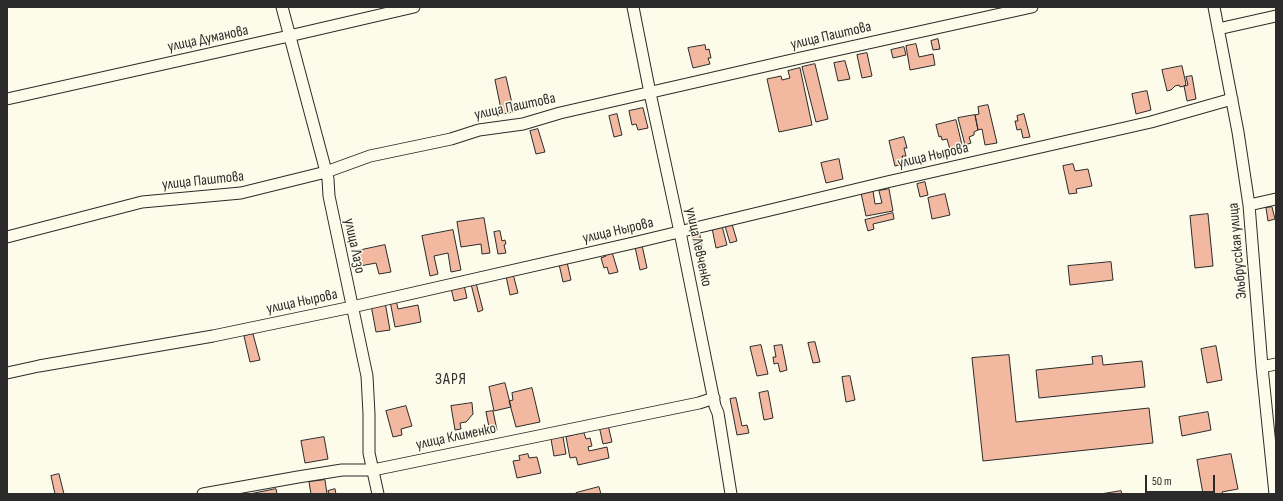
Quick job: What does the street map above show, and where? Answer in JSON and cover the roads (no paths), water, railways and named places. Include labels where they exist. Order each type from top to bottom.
[{"type":"street","name":"улица Лазо","points":[[282,7],[328,179],[328,196],[367,376],[369,453],[378,494]]},
{"type":"street","name":"улица Думанова","points":[[7,99],[414,7]]},
{"type":"street","name":"улица Левченко","points":[[633,7],[715,406],[718,413],[731,494]]},
{"type":"street","name":"улица Паштова","points":[[7,237],[142,202],[241,193],[326,172],[370,156],[451,139],[479,130],[523,124],[560,113],[1032,7]]},
{"type":"street","name":"Эльбрусская улица","points":[[1214,7],[1232,99],[1249,205],[1262,367],[1275,494]]},
{"type":"street","points":[[1218,29],[1276,16]]},
{"type":"street","name":"улица Нырова","points":[[7,373],[213,336],[352,307],[680,232],[895,180],[1151,122],[1232,99]]},
{"type":"street","points":[[1249,205],[1276,199]]},
{"type":"street","points":[[1262,367],[1276,364]]},
{"type":"street","name":"улица Клименко","points":[[203,494],[342,470],[373,470],[699,403],[714,398]]},
{"type":"district","name":"ЗАРЯ","points":[[451,380]]}]
